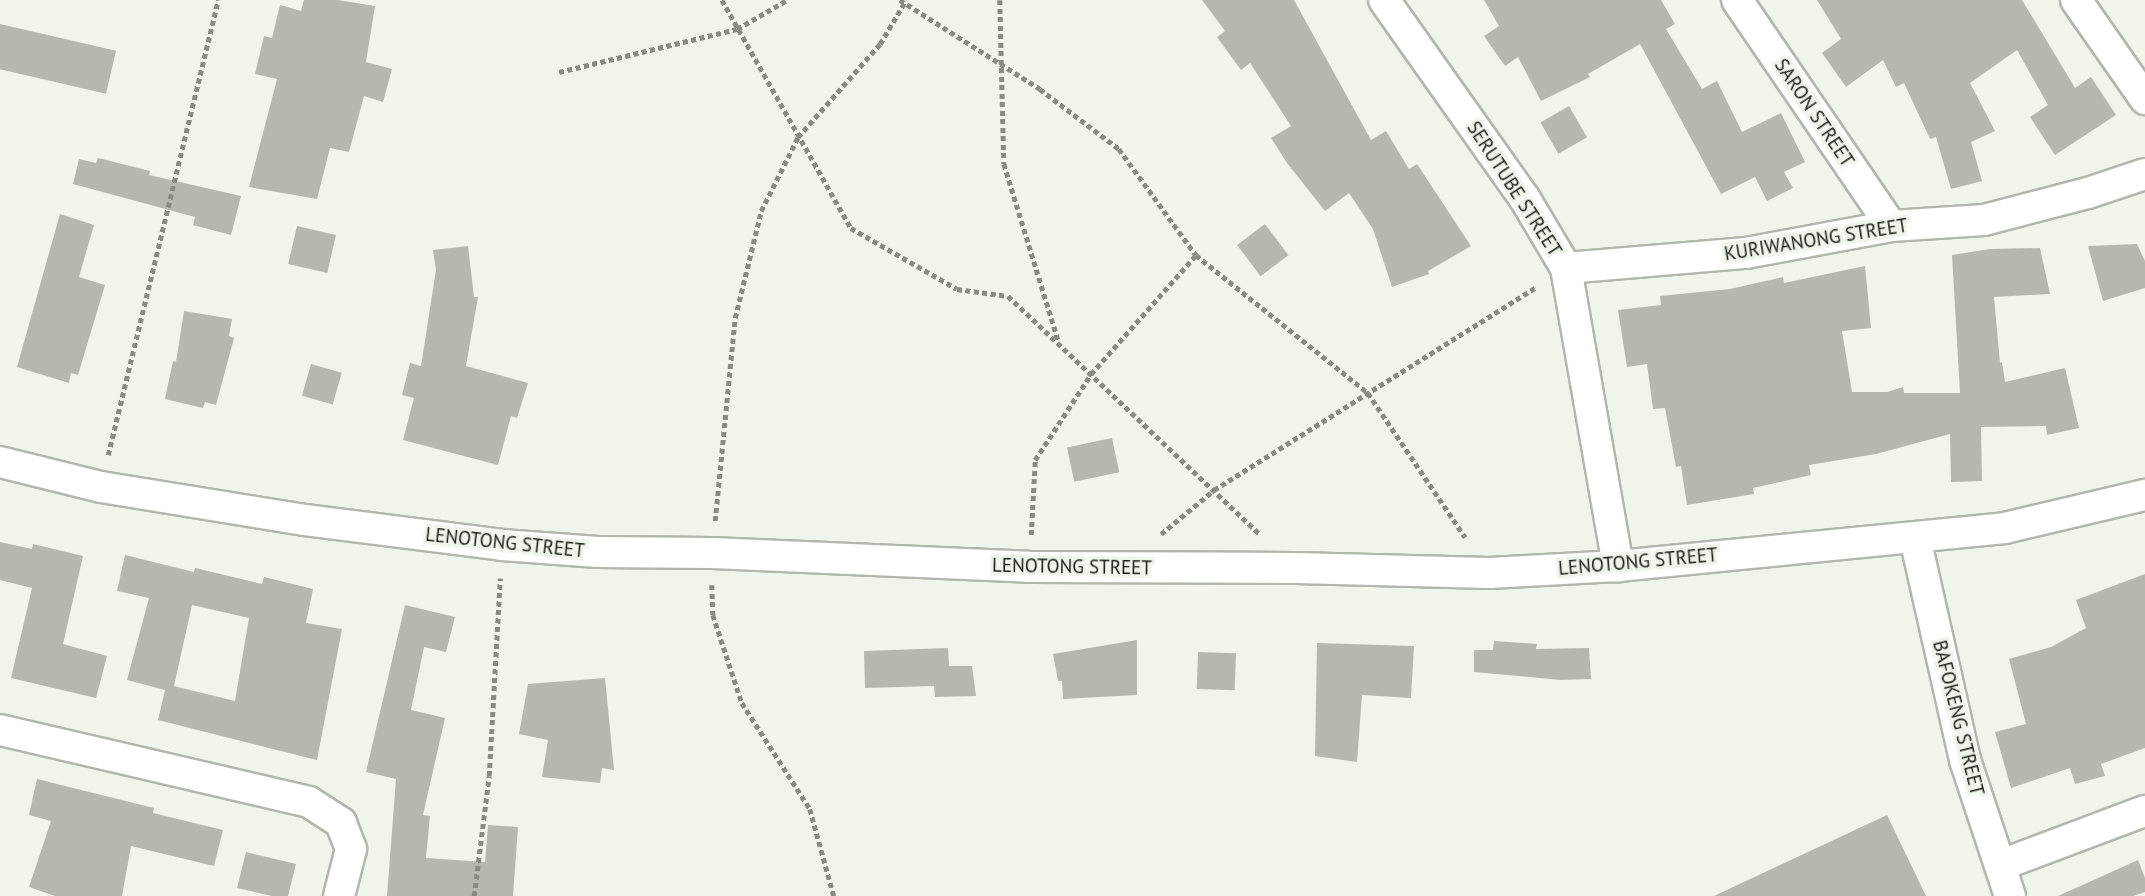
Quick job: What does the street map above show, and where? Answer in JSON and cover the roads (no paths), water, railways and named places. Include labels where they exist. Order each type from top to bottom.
[{"type":"street","name":"SERUTUBE STREET","points":[[1384,0],[1525,199],[1566,268],[1618,566]]},
{"type":"street","name":"SARON STREET","points":[[1737,0],[1891,226]]},
{"type":"street","points":[[2076,0],[2145,99]]},
{"type":"street","name":"KURIWANONG STREET","points":[[1566,268],[1746,253],[1891,226],[1984,220],[2088,193],[2145,174]]},
{"type":"street","name":"LENOTONG STREET","points":[[0,462],[101,487],[305,520],[502,545],[598,552],[712,553],[1029,567],[1296,568],[1489,573],[1618,566],[2005,528],[2145,495]]},
{"type":"street","name":"BAFOKENG STREET","points":[[1914,538],[1965,760],[2010,896]]},
{"type":"street","points":[[0,730],[309,802],[341,823],[351,849],[339,896]]},
{"type":"street","points":[[2001,865],[2145,811]]}]
